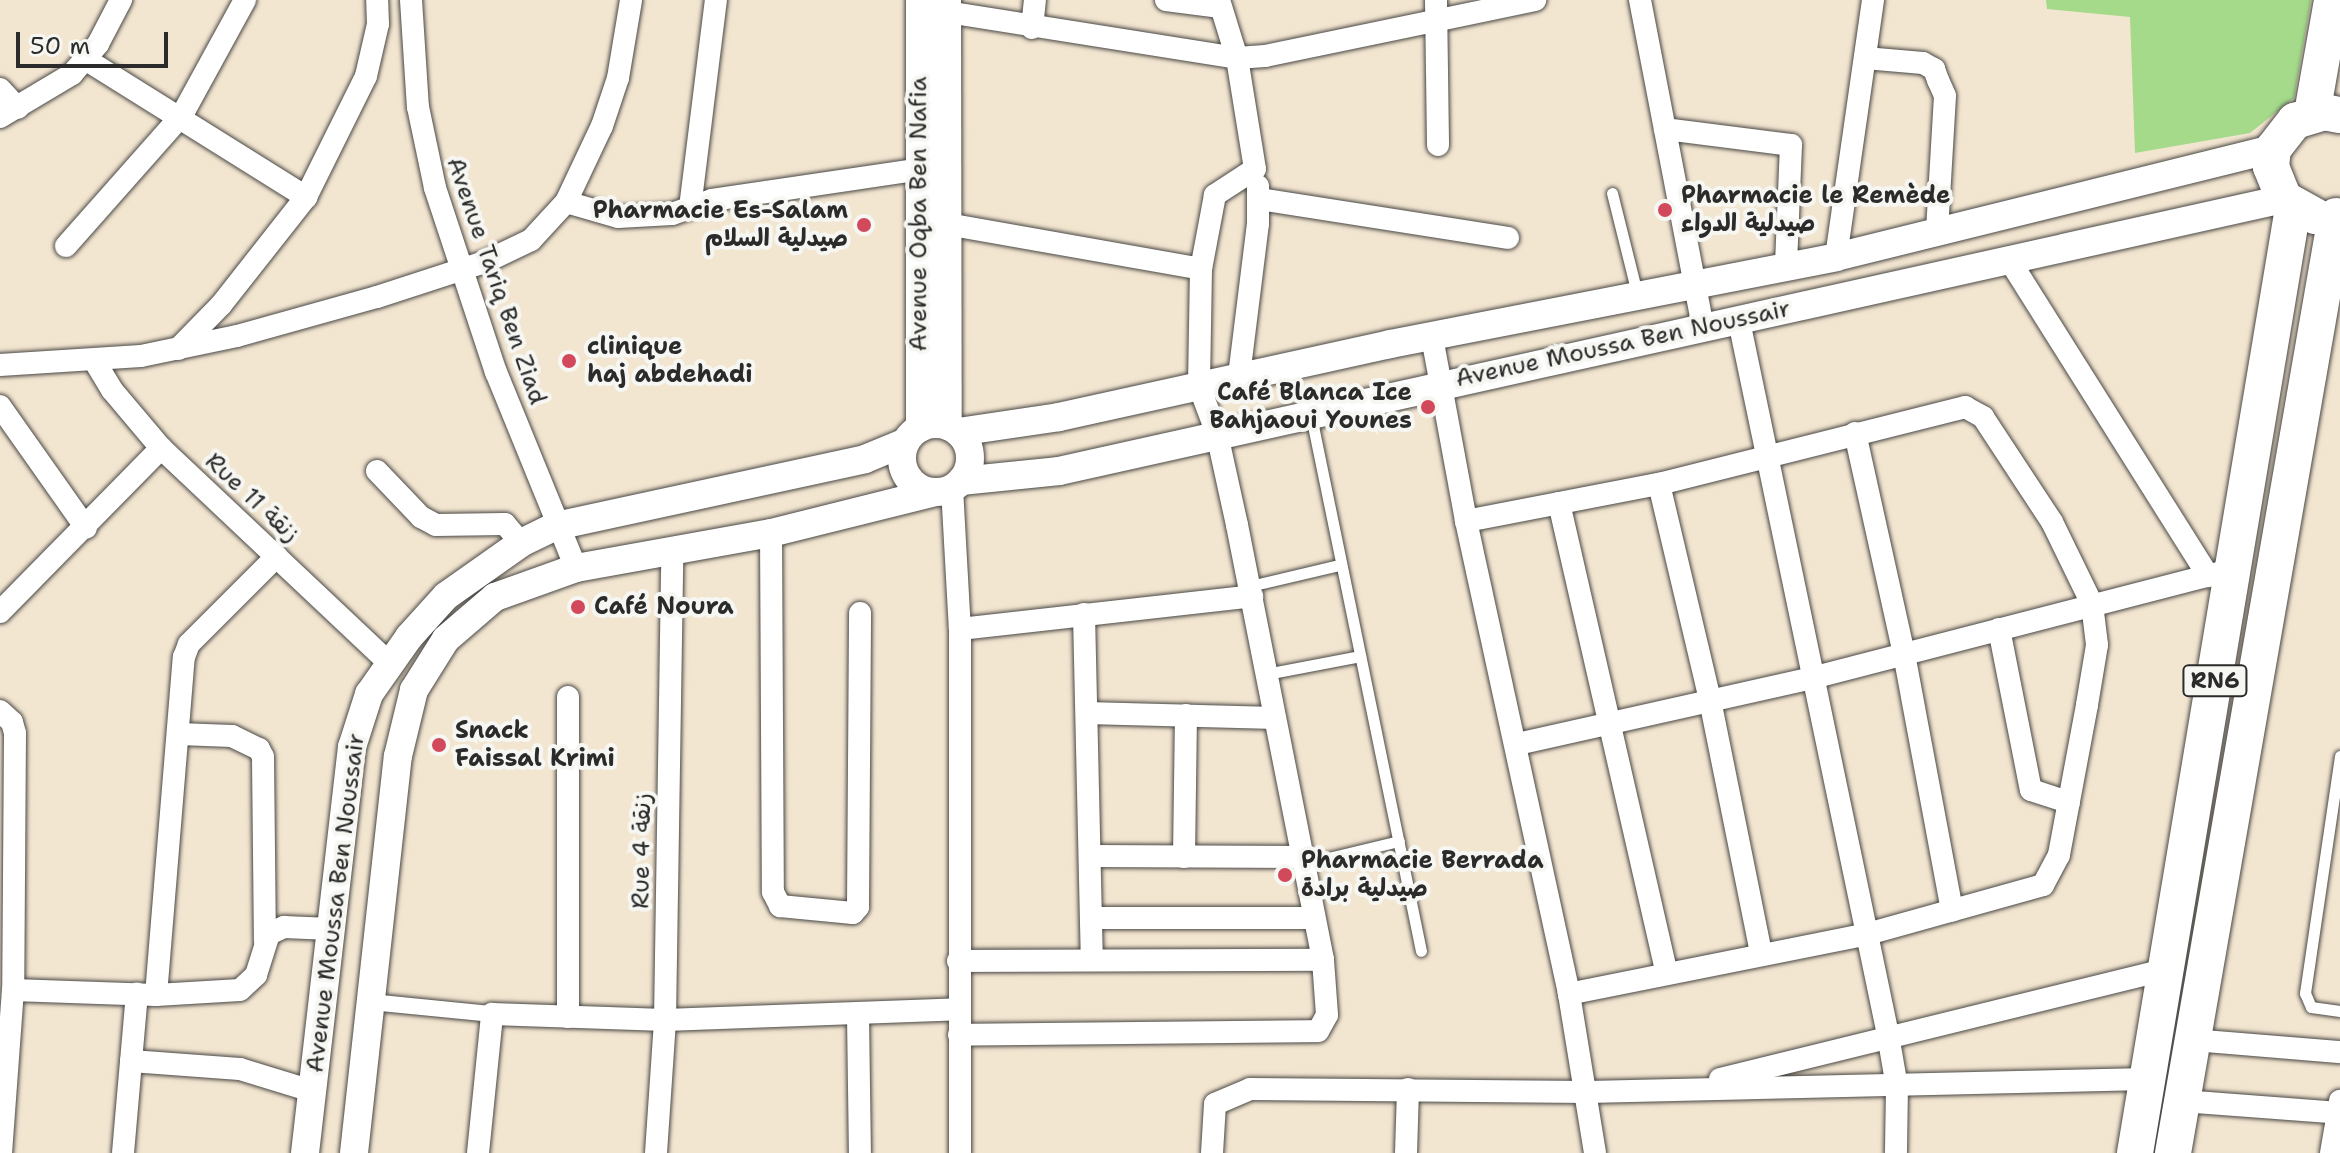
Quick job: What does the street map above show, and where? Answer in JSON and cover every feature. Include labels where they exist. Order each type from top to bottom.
[{"type":"main road","points":[[2273,149],[2282,133],[2326,115],[2332,0]]},
{"type":"main road","name":"RN6","points":[[2135,1153],[2165,970],[2221,572],[2288,204],[2271,167],[2273,149]]},
{"type":"main road","name":"RN6","points":[[2173,1153],[2338,215],[2321,218],[2288,204]]},
{"type":"street","points":[[0,89],[9,112],[72,74],[85,59],[121,0]]},
{"type":"street","points":[[66,246],[182,115],[245,0]]},
{"type":"street","points":[[177,350],[239,284],[306,197],[366,76],[378,24],[377,0]]},
{"type":"street","name":"Avenue Tariq Ben Ziad","points":[[411,0],[426,157],[461,270],[556,526],[576,568]]},
{"type":"street","points":[[0,365],[94,360],[177,350],[461,270],[531,240],[566,202],[618,78],[631,0]]},
{"type":"street","points":[[690,208],[716,0]]},
{"type":"street","name":"Avenue Oqba Ben Nafia","points":[[920,0],[916,170],[933,432]]},
{"type":"street","points":[[1032,28],[1035,0]]},
{"type":"street","points":[[1166,0],[1220,4],[1237,58],[1260,199],[1239,376]]},
{"type":"street","points":[[947,6],[1032,28],[1237,58],[1265,56],[1437,9],[1535,0]]},
{"type":"street","points":[[1640,0],[1703,328]]},
{"type":"street","points":[[1836,257],[1873,0]]},
{"type":"street","name":"Avenue Oqba Ben Nafia","points":[[933,432],[947,224],[947,6]]},
{"type":"street","points":[[1437,9],[1438,145]]},
{"type":"street","points":[[1865,58],[1923,63],[1938,80],[1945,96],[1937,232]]},
{"type":"street","points":[[85,59],[182,115],[306,197]]},
{"type":"street","points":[[1665,129],[1791,145],[1786,266]]},
{"type":"street","name":"Avenue Moussa Ben Noussair","points":[[305,1153],[352,747],[369,694],[388,662],[446,596],[521,543],[556,526],[865,459],[933,432],[1199,386],[1637,293],[1836,257],[2273,149]]},
{"type":"street","points":[[959,1035],[1318,1031],[1327,1015],[1323,960],[1251,591],[1217,434],[1199,386],[1201,269],[1215,195],[1255,169]]},
{"type":"street","points":[[566,202],[618,217],[916,170]]},
{"type":"street","points":[[1260,199],[1508,238]]},
{"type":"street","name":"Avenue Moussa Ben Noussair","points":[[354,1153],[398,756],[414,690],[446,639],[473,613],[517,587],[576,568],[771,533],[949,487],[1059,471],[1311,411],[1739,321],[2008,258],[2288,204]]},
{"type":"street","points":[[947,224],[1201,269]]},
{"type":"street","points":[[1517,744],[1812,678],[2221,572],[2008,258]]},
{"type":"street","points":[[1739,321],[1888,1035],[1897,1087],[1896,1153]]},
{"type":"street","points":[[1432,337],[1466,521],[1569,994],[1588,1092],[1595,1153]]},
{"type":"street","name":"Rue 11 زنقة","points":[[94,360],[112,390],[161,448],[388,662]]},
{"type":"street","points":[[0,406],[86,528]]},
{"type":"street","points":[[1466,521],[1659,484],[1767,454],[1965,407],[1983,417],[2052,522],[2092,604],[2097,645],[2059,855],[2043,885],[1868,934],[1761,953],[1569,994]]},
{"type":"street","points":[[949,487],[907,475],[933,432],[969,450],[949,487],[960,629],[960,1153]]},
{"type":"street","points":[[1855,433],[1904,654],[1952,911]]},
{"type":"street","points":[[0,612],[86,528],[161,448]]},
{"type":"street","points":[[377,471],[421,517],[436,525],[505,524],[521,543]]},
{"type":"street","points":[[1659,484],[1710,700],[1761,953]]},
{"type":"street","points":[[1559,503],[1667,974]]},
{"type":"street","points":[[771,533],[773,892],[780,906],[853,913],[858,907],[860,613]]},
{"type":"street","name":"Rue 4 زنقة","points":[[656,1153],[665,1020],[672,550]]},
{"type":"street","points":[[123,1153],[131,1061],[146,995],[189,644],[277,556]]},
{"type":"street","points":[[960,629],[1251,591]]},
{"type":"street","points":[[1084,614],[1094,918],[1092,957]]},
{"type":"street","points":[[1999,629],[2031,790],[2069,802]]},
{"type":"street","points":[[568,697],[568,1017]]},
{"type":"street","points":[[0,711],[12,722],[15,733],[13,990],[1,1153]]},
{"type":"street","points":[[1088,713],[1274,718]]},
{"type":"street","points":[[1184,857],[1186,715]]},
{"type":"street","points":[[13,990],[146,995],[247,986],[265,941],[263,757],[259,749],[232,736],[179,734]]},
{"type":"street","points":[[1092,856],[1303,857]]},
{"type":"street","points":[[1094,918],[1314,918]]},
{"type":"street","points":[[265,941],[284,927],[331,929]]},
{"type":"street","points":[[958,961],[1092,957],[1323,960]]},
{"type":"street","points":[[1690,1087],[1888,1035],[2165,970]]},
{"type":"street","points":[[371,1002],[492,1014],[665,1020],[959,1009]]},
{"type":"street","points":[[478,1153],[492,1014]]},
{"type":"street","points":[[858,1015],[860,1153]]},
{"type":"street","points":[[2193,1040],[2340,1052]]},
{"type":"street","points":[[131,1061],[240,1069],[312,1091]]},
{"type":"street","points":[[1212,1153],[1210,1120],[1215,1104],[1229,1095],[1250,1089],[1588,1092],[1690,1087],[1897,1087],[2147,1079]]},
{"type":"street","points":[[1406,1153],[1408,1089]]},
{"type":"street","points":[[2182,1101],[2339,1109],[2331,1153]]},
{"type":"lane","points":[[1612,193],[1637,293]]},
{"type":"lane","points":[[1311,411],[1339,565],[1421,951]]},
{"type":"lane","points":[[1251,591],[1339,565]]},
{"type":"lane","points":[[1266,674],[1360,656]]},
{"type":"lane","points":[[2340,756],[2305,993],[2311,1007],[2340,1011]]},
{"type":"lane","points":[[1303,857],[1324,859],[1399,841]]},
{"type":"green space","points":[[2046,0],[2311,0],[2294,98],[2250,133],[2135,153],[2130,17],[2047,9]]},
{"type":"place","name":"Pharmacie le Remède صيدلية الدواء","points":[[1665,210]]},
{"type":"place","name":"Pharmacie Es-Salam صيدلية السلام","points":[[864,225]]},
{"type":"place","name":"clinique haj abdehadi","points":[[569,361]]},
{"type":"place","name":"Café Blanca Ice Bahjaoui Younes","points":[[1428,407]]},
{"type":"place","name":"Café Noura","points":[[578,607]]},
{"type":"place","name":"Snack Faissal Krimi","points":[[439,745]]},
{"type":"place","name":"Pharmacie Berrada صيدلية برادة","points":[[1285,875]]}]
